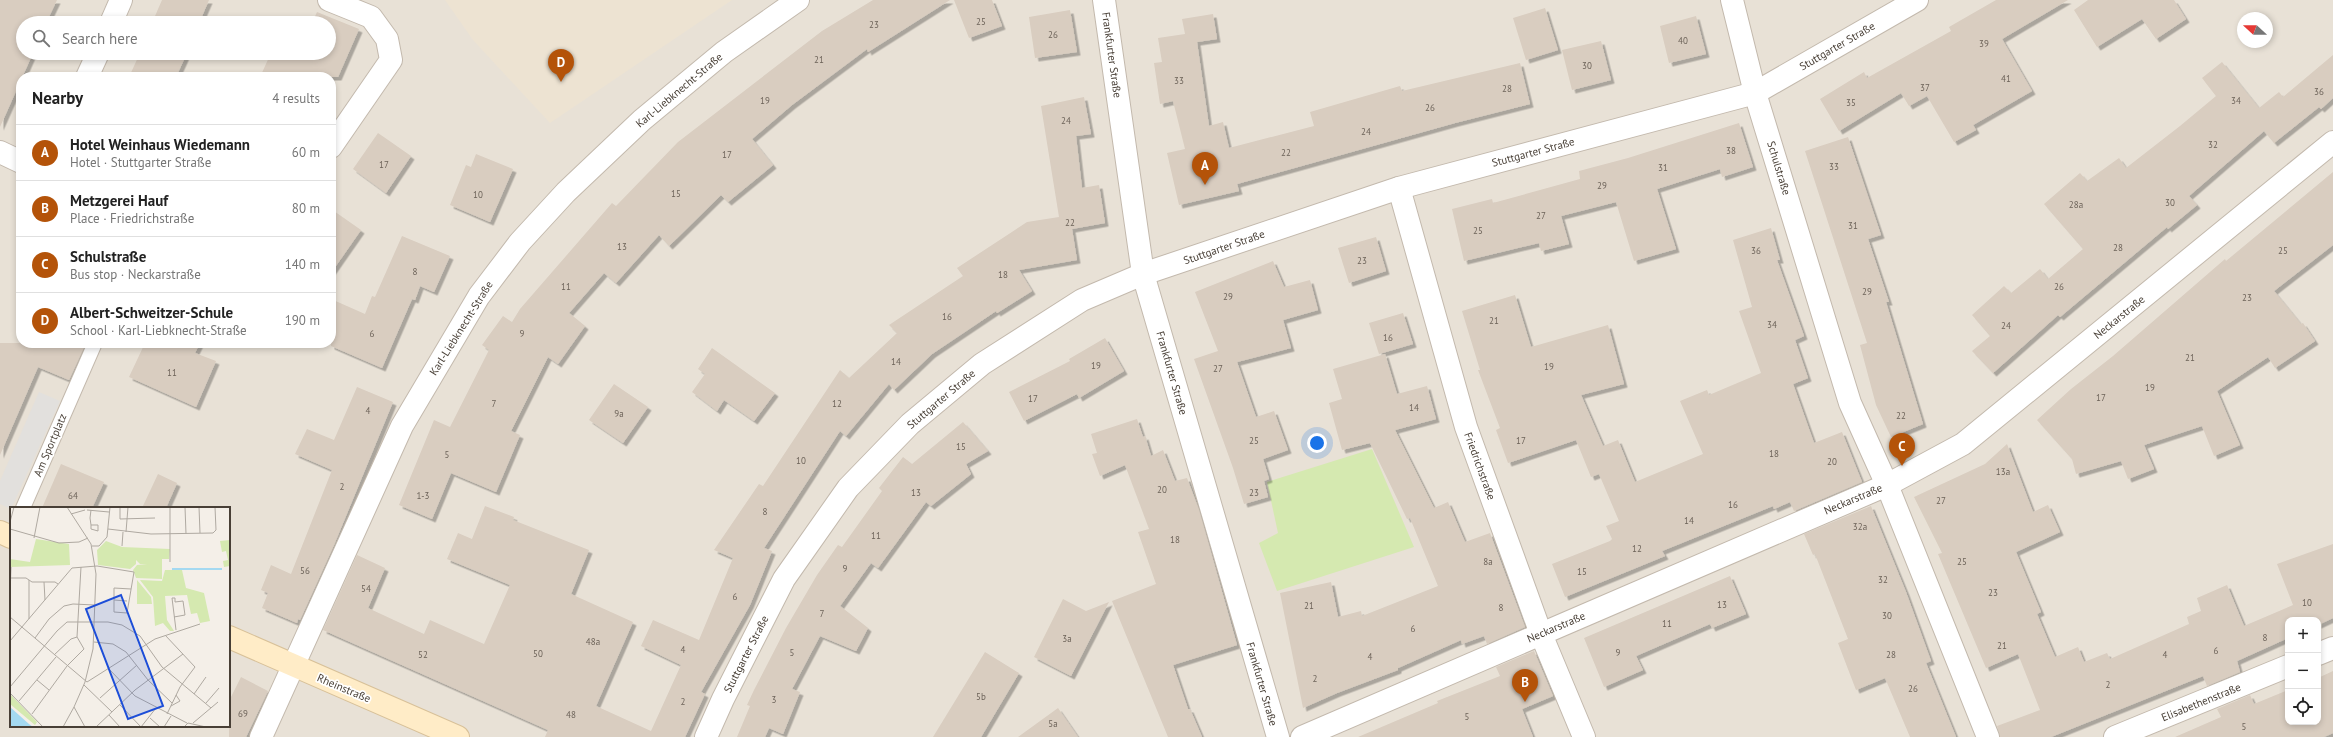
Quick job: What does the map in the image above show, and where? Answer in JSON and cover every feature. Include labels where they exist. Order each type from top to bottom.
[{"type":"main road","name":"Rheinstraße","points":[[230,637],[292,666],[458,737]]},
{"type":"street","points":[[114,16],[121,0]]},
{"type":"street","points":[[329,0],[371,17],[387,38],[391,60],[336,140]]},
{"type":"street","name":"Karl-Liebknecht-Straße","points":[[262,737],[292,666],[402,426],[479,296],[520,242],[566,192],[684,83],[724,52],[798,0]]},
{"type":"street","name":"Frankfurter Straße","points":[[1104,0],[1143,274],[1278,737]]},
{"type":"street","name":"Schulstraße","points":[[1732,0],[1756,93],[1850,403],[1887,485],[1988,737]]},
{"type":"street","name":"Stuttgarter Straße","points":[[706,737],[723,699],[784,579],[848,488],[910,424],[982,364],[1082,300],[1143,274],[1399,188],[1756,93],[1917,0]]},
{"type":"street","points":[[89,72],[95,60]]},
{"type":"street","name":"Neckarstraße","points":[[1302,737],[1887,485],[1962,444],[2332,144]]},
{"type":"street","points":[[0,152],[16,160]]},
{"type":"street","name":"Friedrichstraße","points":[[1399,188],[1466,427],[1541,634],[1584,737]]},
{"type":"street","points":[[2320,653],[2333,648]]},
{"type":"street","name":"Elisabethenstraße","points":[[2115,737],[2285,667]]},
{"type":"lane","name":"Am Sportplatz","points":[[23,507],[93,348]]},
{"type":"shaded area","points":[[0,0],[2333,0],[2333,737],[0,737]]},
{"type":"shaded area","points":[[445,0],[732,0],[550,123],[473,40]]},
{"type":"shaded area","points":[[39,392],[60,401],[10,509],[0,504],[0,481]]},
{"type":"green space","points":[[1372,449],[1414,547],[1277,591],[1259,543],[1278,533],[1267,482]]},
{"type":"building","points":[[0,0],[57,0],[49,16],[16,16],[16,60],[30,60],[25,72],[16,72],[16,91],[0,127]]},
{"type":"building","points":[[162,0],[209,0],[202,16],[155,16]]},
{"type":"building","points":[[873,0],[950,0],[868,52],[867,49],[792,105],[752,139],[773,165],[728,202],[721,195],[669,246],[659,235],[616,283],[604,273],[569,313],[585,326],[558,364],[548,357],[511,431],[520,435],[496,492],[451,473],[432,519],[399,505],[434,420],[450,427],[489,350],[482,345],[503,316],[512,322],[520,309],[612,203],[616,206],[678,142],[822,31]]},
{"type":"building","points":[[954,0],[992,0],[1002,26],[969,38]]},
{"type":"building","points":[[1996,0],[2068,0],[2002,39],[2032,91],[1973,125],[1976,130],[1954,142],[1927,96],[1909,106],[1901,93],[1839,131],[1820,99],[1864,72],[1867,78],[1951,31],[1949,27]]},
{"type":"building","points":[[2088,0],[2174,0],[2186,19],[2156,39],[2142,19],[2097,47],[2074,10]]},
{"type":"building","points":[[1545,8],[1558,50],[1526,60],[1513,18]]},
{"type":"building","points":[[1070,10],[1077,52],[1035,58],[1029,17]]},
{"type":"building","points":[[317,12],[327,16],[315,16]]},
{"type":"building","points":[[1213,14],[1217,39],[1197,42],[1209,126],[1223,122],[1229,148],[1314,126],[1310,112],[1400,86],[1402,91],[1520,63],[1530,104],[1455,123],[1237,184],[1239,191],[1179,205],[1167,153],[1185,149],[1173,101],[1160,104],[1154,63],[1162,62],[1158,38],[1185,34],[1182,19]]},
{"type":"building","points":[[1696,16],[1706,54],[1669,63],[1660,26]]},
{"type":"building","points":[[336,20],[359,29],[338,77],[336,77],[336,72],[262,72],[268,60],[336,60]]},
{"type":"building","points":[[1601,41],[1611,80],[1572,90],[1562,50]]},
{"type":"building","points":[[2333,55],[2333,98],[2321,109],[2319,107],[2274,143],[2264,131],[2189,196],[2197,205],[2168,229],[2167,227],[2060,317],[2058,315],[1993,373],[1972,351],[1990,336],[1972,315],[2004,286],[2011,293],[2040,269],[2048,279],[2083,249],[2044,204],[2080,173],[2087,181],[2119,158],[2126,168],[2180,126],[2216,96],[2202,78],[2222,62],[2259,108],[2279,92],[2283,97]]},
{"type":"building","points":[[137,60],[184,60],[178,72],[131,72]]},
{"type":"building","points":[[1084,97],[1091,134],[1076,136],[1082,188],[1099,185],[1105,223],[1072,229],[1077,260],[1019,270],[1032,291],[997,313],[996,311],[932,354],[894,390],[889,384],[846,436],[840,431],[764,548],[772,551],[750,605],[701,692],[705,694],[685,737],[545,737],[548,730],[323,630],[357,555],[385,568],[368,608],[424,634],[430,620],[484,644],[510,585],[447,559],[458,533],[472,539],[485,506],[514,517],[513,520],[589,550],[571,594],[633,622],[596,706],[651,731],[681,665],[641,646],[653,620],[699,640],[733,558],[714,550],[759,484],[763,486],[840,370],[849,378],[897,333],[889,325],[963,276],[957,268],[1027,222],[1059,217],[1041,106]]},
{"type":"building","points":[[1739,123],[1753,167],[1722,177],[1720,169],[1657,189],[1676,249],[1634,261],[1616,202],[1561,216],[1569,244],[1541,251],[1539,243],[1464,261],[1452,209],[1492,199],[1493,203],[1580,179],[1579,171],[1628,158]]},
{"type":"building","points":[[378,133],[411,156],[386,193],[353,169]]},
{"type":"building","points":[[1848,137],[1881,235],[1868,239],[1889,302],[1886,302],[1923,424],[1891,437],[1876,405],[1860,345],[1867,343],[1805,151]]},
{"type":"building","points":[[476,154],[513,169],[490,222],[450,205],[466,165],[471,167]]},
{"type":"building","points":[[2333,172],[2333,245],[2274,291],[2301,324],[2303,323],[2315,341],[2275,368],[2268,357],[2217,391],[2240,445],[2214,456],[2202,426],[2144,445],[2154,469],[2128,479],[2121,461],[2076,474],[2072,459],[2037,420],[2071,389],[2113,356],[2225,259],[2226,261]]},
{"type":"building","points":[[336,212],[361,230],[336,266]]},
{"type":"building","points":[[1771,228],[1780,260],[1777,260],[1804,336],[1795,340],[1808,378],[1793,384],[1814,443],[1842,432],[1862,482],[1794,511],[1790,502],[1774,509],[1773,506],[1662,551],[1665,556],[1565,597],[1552,564],[1610,541],[1612,539],[1606,526],[1619,521],[1599,474],[1591,477],[1576,440],[1508,463],[1496,430],[1500,428],[1478,370],[1480,370],[1462,311],[1515,295],[1531,347],[1608,325],[1624,384],[1581,395],[1603,446],[1618,440],[1635,482],[1703,454],[1680,401],[1707,390],[1709,395],[1761,373],[1739,311],[1752,307],[1733,240]]},
{"type":"building","points":[[402,236],[450,256],[434,292],[420,286],[415,300],[412,299],[382,368],[336,348],[336,301],[365,314],[372,296],[375,297]]},
{"type":"building","points":[[1376,237],[1386,271],[1349,283],[1338,248]]},
{"type":"building","points":[[1273,261],[1284,287],[1310,280],[1318,310],[1283,320],[1291,348],[1237,362],[1256,417],[1274,411],[1288,450],[1263,459],[1269,479],[1264,481],[1268,497],[1244,504],[1233,468],[1194,359],[1218,351],[1195,292]]},
{"type":"building","points":[[1403,313],[1413,344],[1379,354],[1369,323]]},
{"type":"building","points":[[1105,338],[1124,371],[1079,398],[1077,394],[1024,421],[1009,392],[1070,361],[1069,359]]},
{"type":"building","points":[[0,343],[16,343],[16,348],[84,348],[69,380],[38,367],[0,455]]},
{"type":"building","points":[[143,348],[198,348],[195,353],[216,361],[196,407],[129,377]]},
{"type":"building","points":[[712,348],[775,393],[754,421],[724,400],[717,411],[692,392],[705,374],[698,369]]},
{"type":"building","points":[[1385,354],[1397,394],[1427,386],[1436,419],[1395,430],[1434,508],[1448,502],[1465,542],[1490,533],[1525,627],[1487,644],[1484,636],[1462,644],[1461,640],[1398,668],[1398,670],[1337,693],[1303,708],[1280,593],[1331,582],[1338,617],[1361,611],[1362,616],[1438,586],[1410,518],[1407,519],[1370,443],[1342,450],[1329,403],[1342,399],[1333,369]]},
{"type":"building","points":[[614,384],[648,407],[623,443],[589,420]]},
{"type":"building","points":[[357,387],[393,402],[334,545],[300,620],[298,619],[297,623],[262,608],[268,593],[261,590],[271,565],[291,574],[332,470],[295,454],[307,429],[334,440]]},
{"type":"building","points":[[1137,419],[1143,437],[1145,436],[1151,456],[1163,450],[1175,481],[1187,478],[1199,510],[1237,645],[1173,665],[1188,709],[1190,709],[1202,737],[1168,737],[1112,601],[1156,584],[1138,532],[1149,529],[1125,465],[1100,476],[1092,454],[1097,453],[1091,434]]},
{"type":"building","points":[[963,422],[988,451],[966,464],[971,474],[931,506],[926,502],[878,568],[871,563],[840,606],[868,628],[856,651],[820,636],[792,689],[800,692],[783,734],[769,728],[765,737],[737,737],[750,706],[747,705],[786,628],[817,575],[838,545],[842,547],[882,491],[879,488],[903,457],[912,464]]},
{"type":"building","points":[[2007,444],[2033,512],[2048,505],[2060,532],[2016,552],[2041,612],[2037,614],[2055,657],[2078,647],[2084,662],[2107,653],[2110,659],[2189,624],[2187,617],[2201,611],[2197,598],[2227,585],[2244,626],[2293,605],[2277,564],[2333,544],[2333,618],[2321,624],[2321,617],[2285,617],[2285,639],[2237,661],[2240,672],[2207,686],[2203,676],[2051,737],[2000,737],[1997,726],[2040,710],[2018,654],[1986,668],[1938,554],[1942,553],[1914,497],[1985,464]]},
{"type":"building","points":[[61,464],[104,482],[92,507],[42,507]]},
{"type":"building","points":[[158,474],[177,483],[166,507],[142,507]]},
{"type":"building","points":[[1871,506],[1906,592],[1931,661],[1926,663],[1956,737],[1910,737],[1885,678],[1856,690],[1838,643],[1848,639],[1815,554],[1813,555],[1804,534]]},
{"type":"building","points":[[1730,576],[1746,614],[1712,628],[1710,624],[1636,656],[1643,670],[1604,687],[1584,638]]},
{"type":"building","points":[[1063,599],[1086,611],[1109,602],[1071,676],[1034,657]]},
{"type":"building","points":[[1534,651],[1553,696],[1522,709],[1533,737],[1358,737],[1438,703],[1437,701],[1500,676],[1496,667]]},
{"type":"building","points":[[985,652],[1019,673],[981,737],[933,737]]},
{"type":"building","points":[[2333,671],[2333,733],[2324,737],[2175,737],[2221,717],[2217,709],[2250,695],[2254,704],[2285,691],[2285,725],[2321,725],[2321,677]]},
{"type":"building","points":[[241,677],[268,691],[246,737],[229,737],[230,699]]},
{"type":"building","points":[[1058,708],[1078,737],[1018,737]]},
{"type":"place","name":"Albert-Schweitzer-Schule","points":[[561,82]]},
{"type":"place","name":"Hotel Weinhaus Wiedemann","points":[[1205,185]]},
{"type":"place","name":"Schulstraße","points":[[1902,466]]},
{"type":"place","name":"Metzgerei Hauf","points":[[1525,702]]}]
